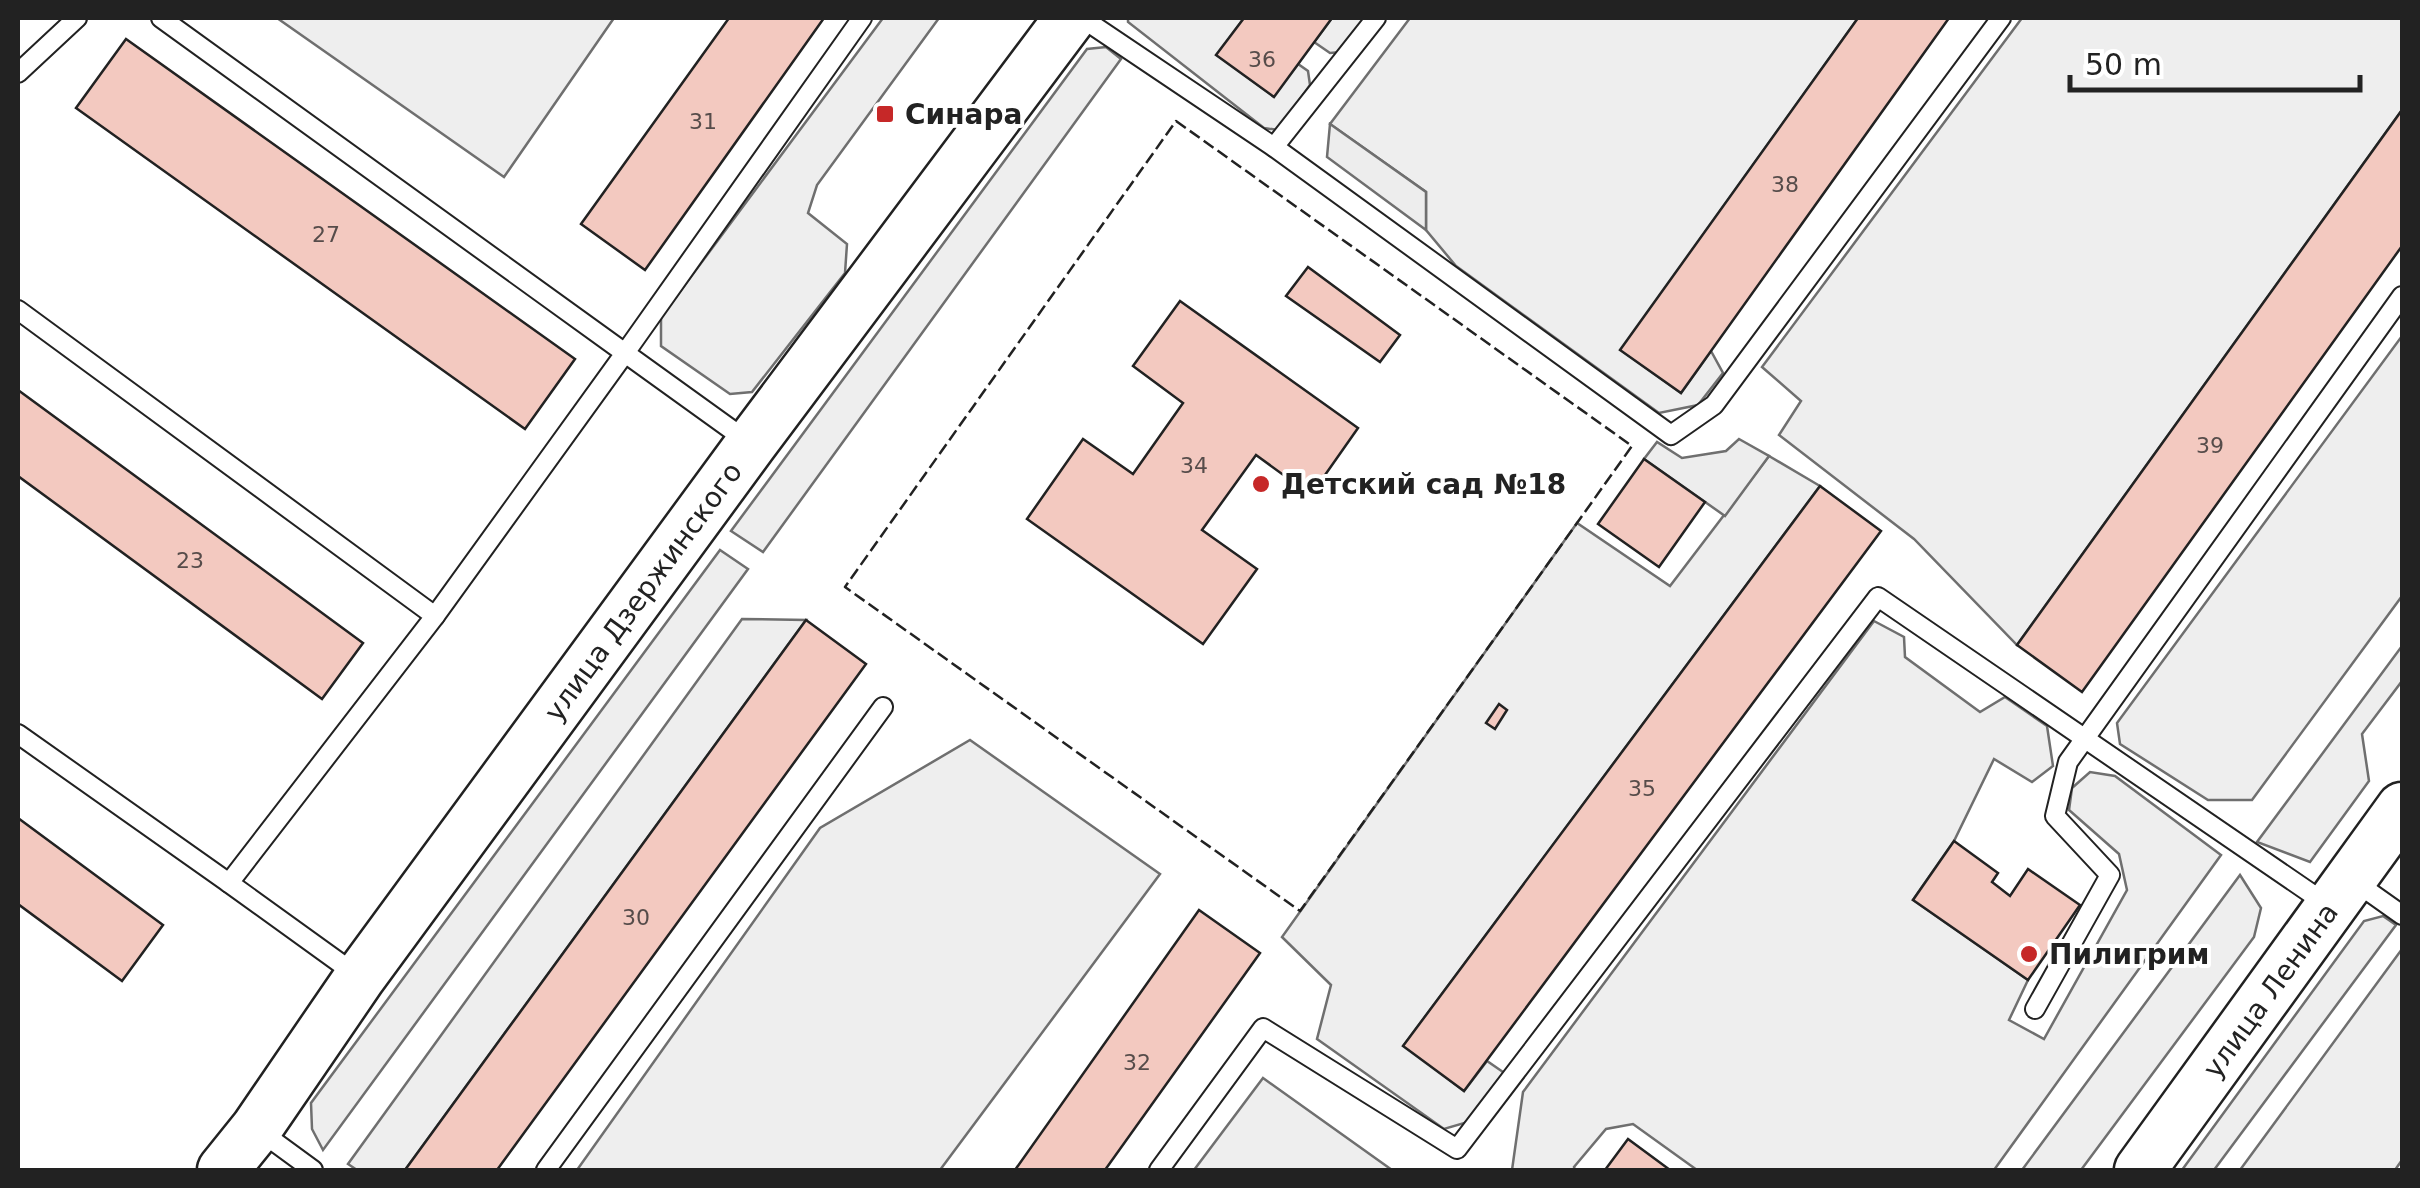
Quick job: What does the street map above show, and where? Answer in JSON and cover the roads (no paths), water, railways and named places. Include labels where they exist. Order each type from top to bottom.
[{"type":"street","name":"улица Дзержинского","points":[[223,1170],[751,444],[1070,18]]},
{"type":"street","name":"улица Ленина","points":[[2140,1170],[2402,808]]},
{"type":"lane","points":[[18,73],[77,18]]},
{"type":"lane","points":[[161,18],[751,444]]},
{"type":"lane","points":[[229,883],[435,616],[862,18]]},
{"type":"lane","points":[[1082,18],[1274,147],[1672,435],[1714,404],[2001,18]]},
{"type":"lane","points":[[1274,147],[1376,18]]},
{"type":"lane","points":[[2035,1009],[2110,876],[2055,816],[2068,762],[2402,296]]},
{"type":"lane","points":[[18,310],[435,616]]},
{"type":"lane","points":[[1159,1170],[1263,1028],[1457,1149],[1878,597],[2085,736],[2341,893],[2402,915]]},
{"type":"lane","points":[[546,1170],[883,707]]},
{"type":"lane","points":[[18,734],[360,978]]},
{"type":"lane","points":[[256,1128],[314,1170]]},
{"type":"place","name":"Синара","points":[[885,114]]},
{"type":"place","name":"Детский сад №18","points":[[1261,484]]},
{"type":"place","name":"Пилигрим","points":[[2029,954]]}]
